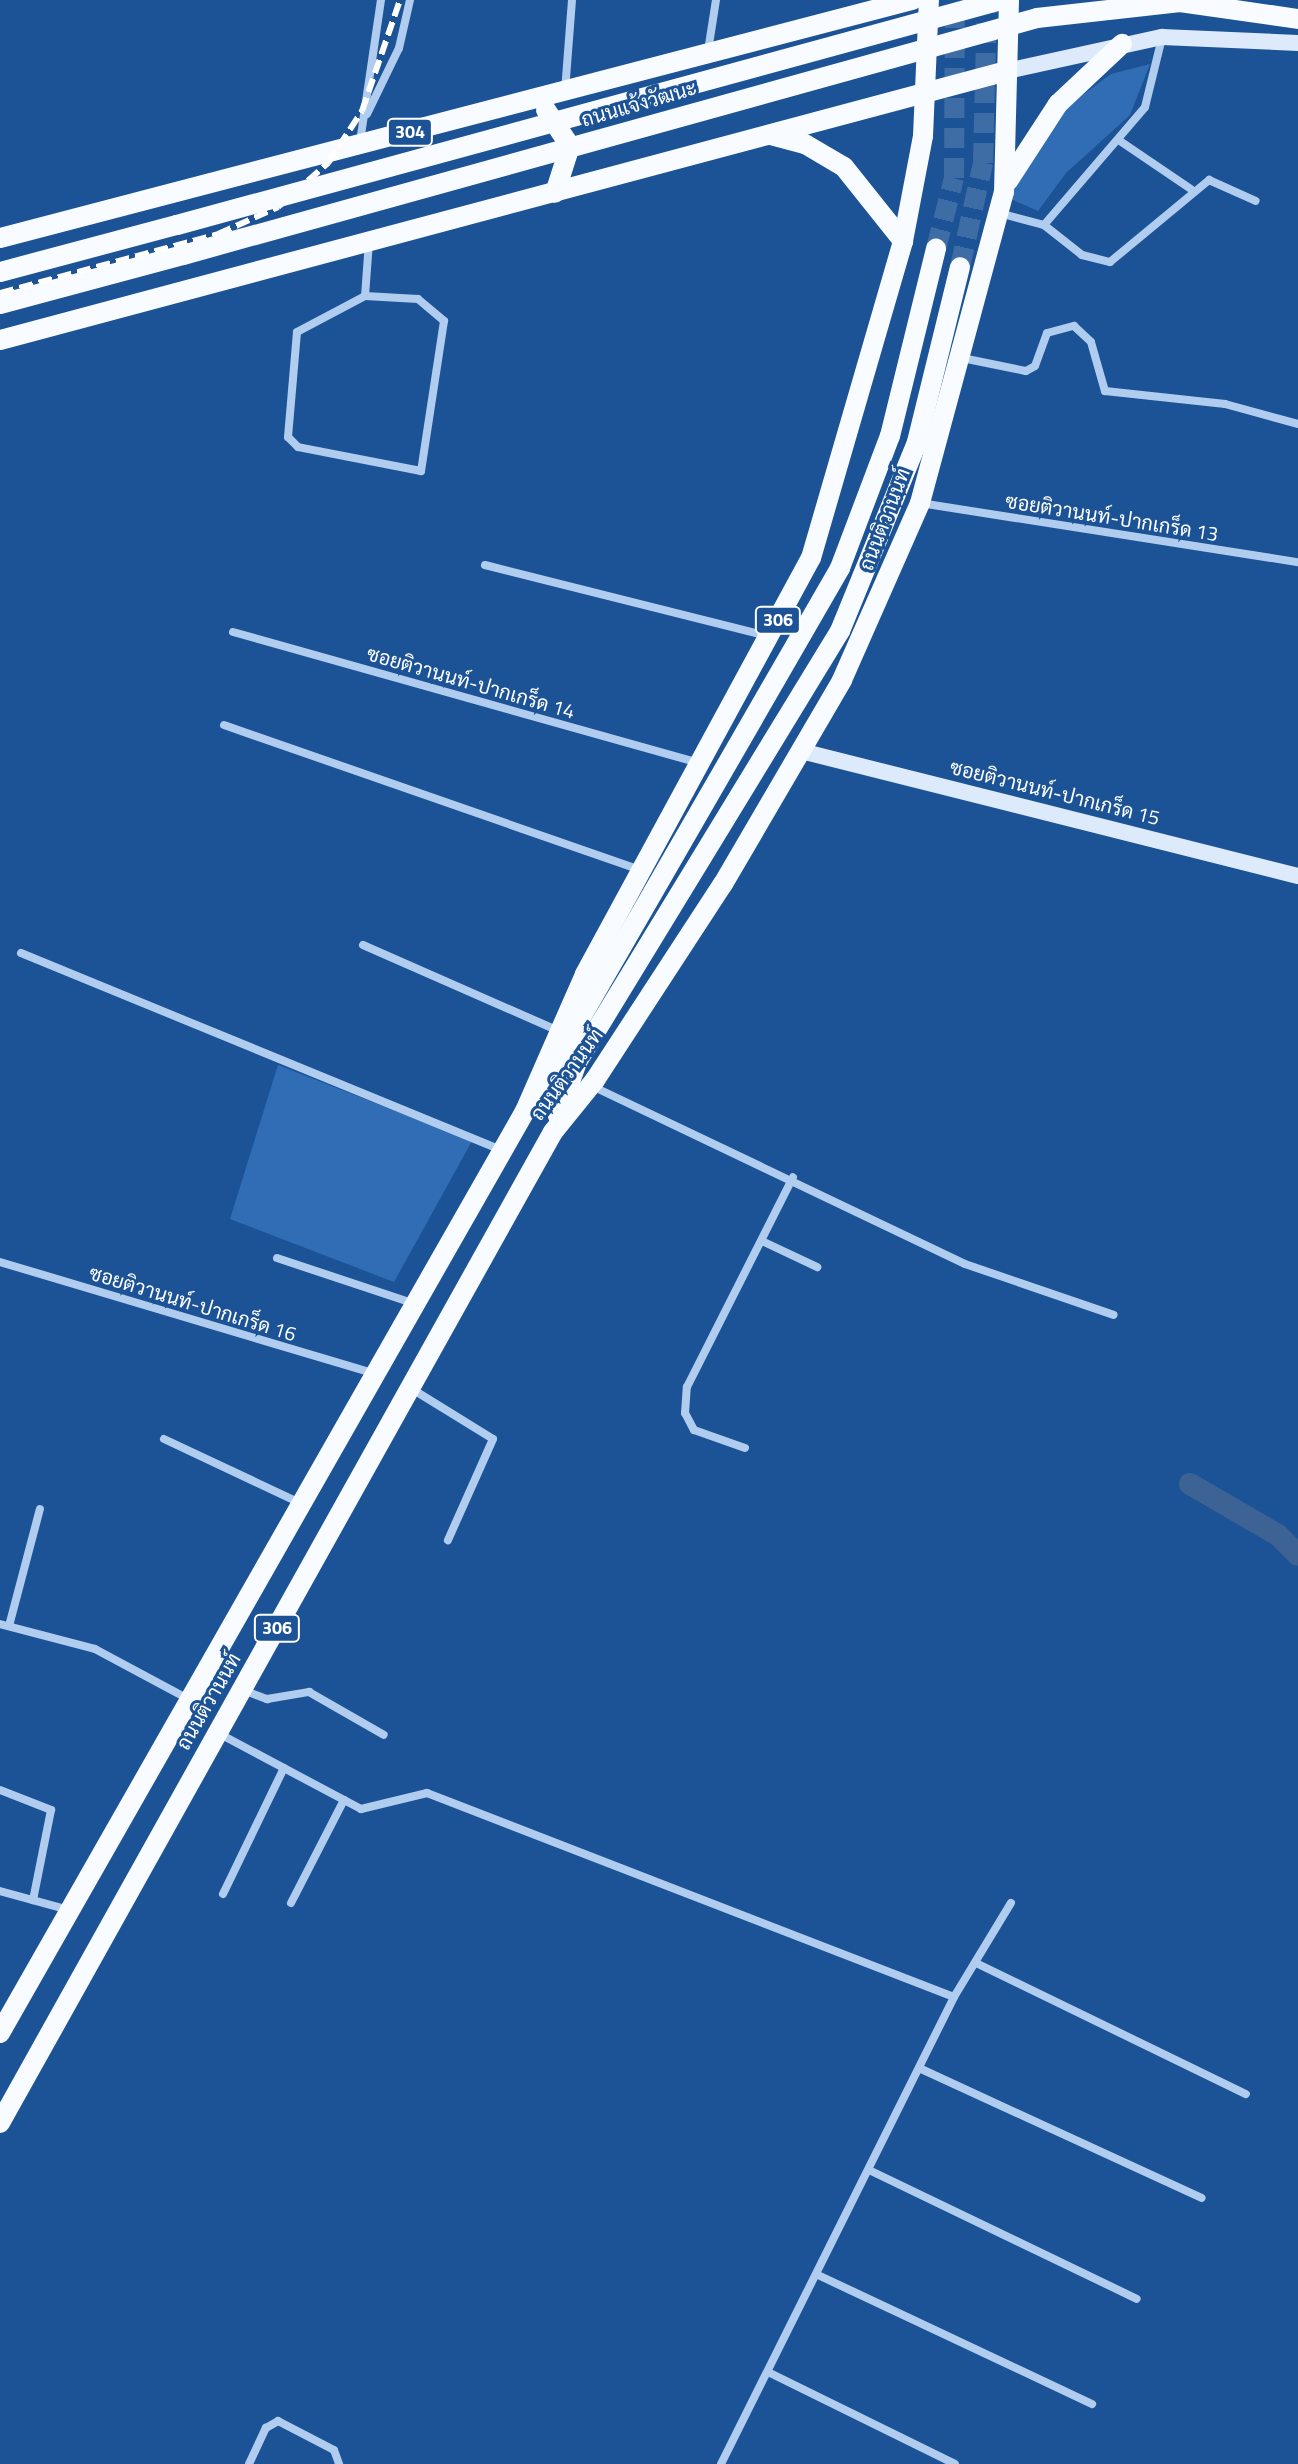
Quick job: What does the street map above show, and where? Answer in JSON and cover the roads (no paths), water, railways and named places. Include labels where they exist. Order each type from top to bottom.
[{"type":"main road","points":[[834,20],[856,0]]},
{"type":"main road","name":"ถนนแจ้งวัฒนะ","points":[[0,238],[359,144],[523,106],[912,0]]},
{"type":"main road","name":"ถนนติวานนท์","points":[[0,2033],[304,1506],[525,1111],[557,1030],[811,558],[903,241],[928,90],[929,0]]},
{"type":"main road","name":"ถนนแจ้งวัฒนะ","points":[[0,272],[1002,0]]},
{"type":"main road","name":"ถนนติวานนท์","points":[[0,2123],[553,1132],[591,1086],[801,751],[842,680],[920,503],[1004,192],[1009,0]]},
{"type":"main road","name":"ถนนแจ้งวัฒนะ","points":[[0,304],[1088,7],[1240,6],[1298,19]]},
{"type":"main road","points":[[1004,192],[1020,154],[1058,104],[1122,44]]},
{"type":"main road","points":[[0,340],[1007,71]]},
{"type":"main road","points":[[523,106],[549,111],[570,146],[555,193]]},
{"type":"main road","points":[[767,134],[805,144],[844,167],[903,241]]},
{"type":"main road","name":"306","points":[[525,1111],[840,568],[890,436],[936,249]]},
{"type":"main road","name":"306","points":[[553,1132],[577,1062],[840,631],[917,442],[960,267]]},
{"type":"street","points":[[359,144],[381,0]]},
{"type":"street","points":[[363,121],[399,48],[410,0]]},
{"type":"street","points":[[565,95],[572,0]]},
{"type":"street","points":[[708,57],[716,0]]},
{"type":"street","points":[[1007,71],[1162,37],[1298,43]]},
{"type":"street","points":[[1044,225],[1120,141],[1145,107],[1162,37]]},
{"type":"street","points":[[1120,141],[1191,189]]},
{"type":"street","points":[[997,212],[1044,225],[1082,255],[1110,262],[1191,189],[1220,179],[1256,201]]},
{"type":"street","points":[[365,296],[369,242]]},
{"type":"street","points":[[365,296],[418,299],[444,321],[421,471],[298,447],[288,437],[297,332],[365,296]]},
{"type":"street","points":[[957,357],[1026,371],[1047,333],[1074,326],[1091,342],[1105,391],[1225,404],[1298,424]]},
{"type":"street","name":"ซอยติวานนท์-ปากเกร็ด 13","points":[[920,503],[1298,562]]},
{"type":"street","points":[[485,565],[769,637]]},
{"type":"street","name":"ซอยติวานนท์-ปากเกร็ด 14","points":[[233,632],[699,763]]},
{"type":"street","points":[[224,725],[641,870]]},
{"type":"street","name":"ซอยติวานนท์-ปากเกร็ด 15","points":[[801,751],[1298,876]]},
{"type":"street","points":[[363,945],[557,1030]]},
{"type":"street","points":[[21,953],[502,1150]]},
{"type":"street","points":[[591,1086],[793,1177],[965,1264],[1114,1315]]},
{"type":"street","points":[[745,1448],[694,1430],[685,1413],[687,1387],[764,1242],[793,1177]]},
{"type":"street","points":[[764,1242],[817,1267]]},
{"type":"street","points":[[277,1258],[416,1304]]},
{"type":"street","name":"ซอยติวานนท์-ปากเกร็ด 16","points":[[0,1262],[376,1375]]},
{"type":"street","points":[[412,1389],[493,1439],[448,1540]]},
{"type":"street","points":[[164,1439],[304,1506]]},
{"type":"street","points":[[40,1509],[5,1625],[95,1649],[190,1700]]},
{"type":"street","points":[[242,1690],[267,1699],[309,1692],[384,1735]]},
{"type":"street","points":[[217,1733],[344,1800],[372,1810],[427,1793],[954,1997]]},
{"type":"street","points":[[223,1894],[284,1768]]},
{"type":"street","points":[[0,1790],[51,1810],[33,1900]]},
{"type":"street","points":[[291,1903],[344,1800]]},
{"type":"street","points":[[0,1891],[69,1911]]},
{"type":"street","points":[[721,2464],[770,2373],[954,1997],[1011,1903]]},
{"type":"street","points":[[976,1963],[1246,2094]]},
{"type":"street","points":[[919,2068],[1202,2198]]},
{"type":"street","points":[[869,2170],[1137,2299]]},
{"type":"street","points":[[818,2275],[1092,2404]]},
{"type":"street","points":[[770,2373],[955,2464]]},
{"type":"street","points":[[249,2464],[266,2428],[278,2421],[334,2450],[339,2464]]},
{"type":"waterway","points":[[1190,1484],[1278,1535],[1298,1555]]},
{"type":"tunnel","points":[[936,249],[954,178],[955,0]]},
{"type":"tunnel","points":[[960,267],[983,163],[987,0]]},
{"type":"railway","points":[[0,293],[218,234],[278,207],[328,163],[362,111],[400,0]]}]
